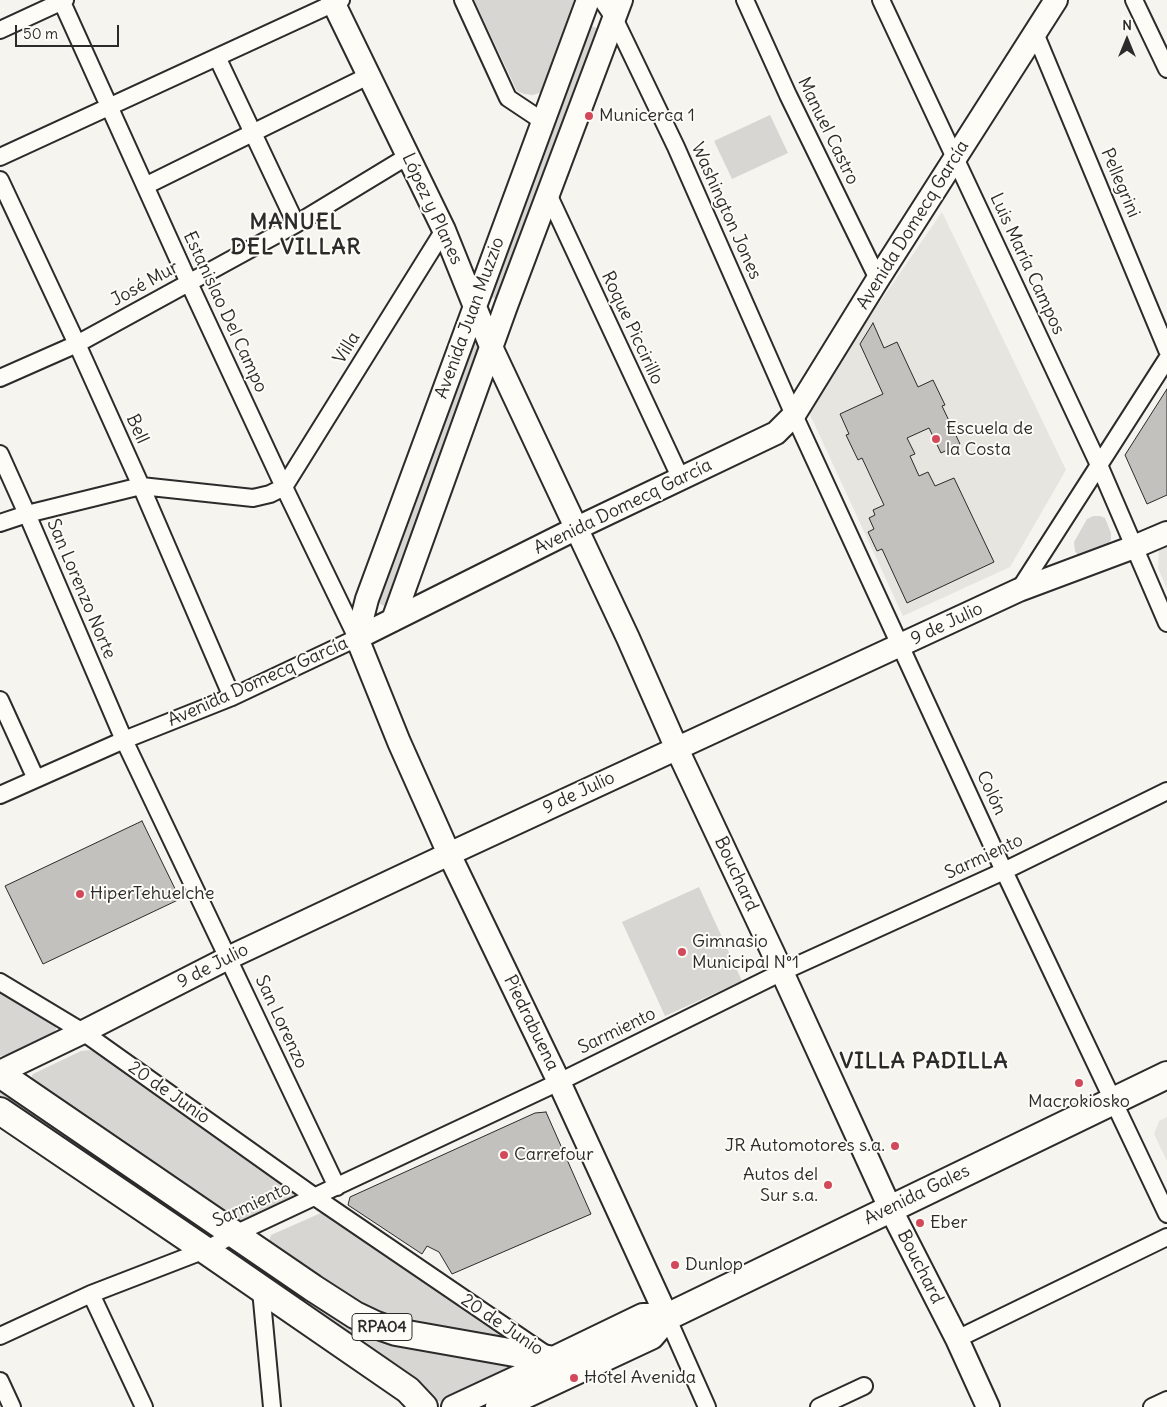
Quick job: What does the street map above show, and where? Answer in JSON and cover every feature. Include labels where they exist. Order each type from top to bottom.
[{"type":"main road","name":"Avenida Juan Muzzio","points":[[357,638],[367,598],[588,0]]},
{"type":"main road","name":"Avenida Domecq García","points":[[357,638],[575,529],[776,433],[794,415],[878,279],[1056,0]]},
{"type":"main road","name":"López y Planes","points":[[335,1],[368,76],[444,230],[492,349],[575,529]]},
{"type":"main road","name":"Avenida Juan Muzzio","points":[[393,620],[548,194],[612,6]]},
{"type":"main road","points":[[453,253],[470,259],[484,257],[496,248]]},
{"type":"main road","name":"Bouchard","points":[[575,529],[628,638],[890,1208],[957,1339],[988,1407]]},
{"type":"main road","name":"9 de Julio","points":[[0,1073],[228,958],[677,748],[1019,590],[1167,533]]},
{"type":"main road","name":"Piedrabuena","points":[[357,638],[449,854],[559,1082],[667,1317]]},
{"type":"main road","name":"20 de Junio","points":[[0,1073],[355,1315],[396,1332],[554,1360]]},
{"type":"main road","name":"Avenida Gales","points":[[499,1407],[651,1336],[667,1317],[1167,1075]]},
{"type":"main road","name":"RPA04","points":[[0,1111],[408,1390],[424,1407]]},
{"type":"main road","name":"Avenida Gales","points":[[453,1407],[643,1317],[667,1317]]},
{"type":"street","points":[[463,0],[508,98],[544,122]]},
{"type":"street","name":"Manuel Castro","points":[[745,0],[788,95],[878,279]]},
{"type":"street","name":"Luis María Campos","points":[[881,0],[1099,465],[1167,623]]},
{"type":"street","points":[[1134,0],[1161,46],[1167,69]]},
{"type":"street","points":[[0,30],[63,1]]},
{"type":"street","name":"Estanislao Del Campo","points":[[63,1],[109,108],[189,283],[357,638]]},
{"type":"street","points":[[0,157],[109,108],[335,1]]},
{"type":"street","name":"Washington Jones","points":[[612,6],[794,415]]},
{"type":"street","name":"Pellegrini","points":[[1036,32],[1167,350]]},
{"type":"street","points":[[217,57],[296,224]]},
{"type":"street","points":[[145,186],[368,76]]},
{"type":"street","name":"José Mur","points":[[0,378],[77,344],[296,224],[408,156]]},
{"type":"street","name":"Bell","points":[[0,180],[141,486],[232,697]]},
{"type":"street","name":"Roque Piccirillo","points":[[548,194],[681,479]]},
{"type":"street","name":"Villa","points":[[284,487],[444,230]]},
{"type":"street","points":[[1019,590],[1167,359]]},
{"type":"street","name":"Colón","points":[[794,415],[1004,871],[1167,1214]]},
{"type":"street","name":"San Lorenzo Norte","points":[[0,454],[124,740]]},
{"type":"street","points":[[0,523],[27,514],[141,486],[253,498],[270,494],[284,487]]},
{"type":"street","name":"Avenida Domecq García","points":[[0,795],[124,740],[232,697],[357,638]]},
{"type":"street","points":[[0,700],[36,779]]},
{"type":"street","name":"San Lorenzo","points":[[124,740],[337,1187]]},
{"type":"street","name":"Sarmiento","points":[[0,1336],[91,1294],[205,1250],[235,1234],[559,1082],[782,972],[1004,871],[1167,791]]},
{"type":"street","name":"20 de Junio","points":[[0,982],[84,1032],[315,1197],[554,1360]]},
{"type":"street","points":[[957,1339],[1167,1237]]},
{"type":"street","points":[[261,1290],[272,1407]]},
{"type":"street","points":[[91,1294],[144,1407]]},
{"type":"street","name":"Piedrabuena","points":[[667,1317],[707,1407]]},
{"type":"street","points":[[0,1381],[12,1407]]},
{"type":"street","points":[[819,1407],[864,1386]]},
{"type":"street","points":[[1152,1407],[1167,1400]]},
{"type":"shaded area","points":[[474,0],[580,0],[542,92],[533,95],[517,91]]},
{"type":"shaded area","points":[[591,26],[597,28],[599,34],[497,300],[489,296],[586,28]]},
{"type":"shaded area","points":[[770,115],[788,153],[732,179],[714,141]]},
{"type":"shaded area","name":"Escuela de la Costa","points":[[942,212],[1066,470],[1010,567],[903,616],[807,408]]},
{"type":"shaded area","points":[[474,343],[480,345],[389,603],[384,606],[377,602],[469,345]]},
{"type":"shaded area","points":[[1093,516],[1105,518],[1111,533],[1111,540],[1107,545],[1082,556],[1075,551],[1074,542],[1087,519]]},
{"type":"shaded area","points":[[1167,543],[1167,589],[1158,568],[1159,547]]},
{"type":"shaded area","name":"Gimnasio Municipal N°1","points":[[699,887],[742,981],[665,1016],[622,922]]},
{"type":"shaded area","points":[[0,991],[56,1024],[56,1029],[53,1033],[8,1055],[0,1056]]},
{"type":"shaded area","points":[[89,1050],[100,1053],[290,1186],[294,1194],[291,1200],[244,1222],[236,1223],[30,1082],[33,1074],[81,1051]]},
{"type":"shaded area","points":[[0,1085],[211,1233],[206,1238],[0,1102]]},
{"type":"shaded area","points":[[1167,1117],[1167,1161],[1154,1134],[1159,1121]]},
{"type":"shaded area","points":[[321,1213],[327,1214],[499,1334],[501,1342],[359,1311],[268,1243],[271,1235]]},
{"type":"shaded area","points":[[239,1249],[374,1337],[516,1362],[514,1369],[442,1402],[438,1401],[225,1254]]},
{"type":"building","points":[[873,323],[884,348],[897,342],[918,387],[933,380],[945,405],[942,406],[960,444],[941,453],[929,428],[907,438],[915,454],[910,456],[919,476],[928,472],[935,486],[954,478],[994,562],[907,603],[882,549],[877,551],[868,532],[874,529],[869,518],[875,515],[873,510],[884,505],[862,458],[858,460],[846,435],[849,434],[840,414],[883,394],[860,344]]},
{"type":"building","points":[[1167,389],[1167,495],[1147,504],[1125,455]]},
{"type":"building","points":[[142,821],[180,899],[43,964],[5,886]]},
{"type":"building","name":"Carrefour","points":[[546,1112],[591,1214],[452,1274],[439,1252],[427,1246],[422,1254],[348,1205],[350,1197],[535,1113]]},
{"type":"place","name":"Municerca 1","points":[[589,116]]},
{"type":"place","name":"Escuela de la Costa","points":[[936,439]]},
{"type":"place","name":"HiperTehuelche","points":[[80,894]]},
{"type":"place","name":"Gimnasio Municipal N°1","points":[[682,952]]},
{"type":"place","name":"Macrokiosko","points":[[1079,1083]]},
{"type":"place","name":"JR Automotores s.a.","points":[[895,1146]]},
{"type":"place","name":"Carrefour","points":[[504,1155]]},
{"type":"place","name":"Autos del Sur s.a.","points":[[828,1185]]},
{"type":"place","name":"Eber","points":[[920,1223]]},
{"type":"place","name":"Dunlop","points":[[675,1265]]},
{"type":"place","name":"Hotel Avenida","points":[[574,1378]]},
{"type":"district","name":"MANUEL DEL VILLAR","points":[[296,236]]},
{"type":"district","name":"VILLA PADILLA","points":[[924,1062]]}]
